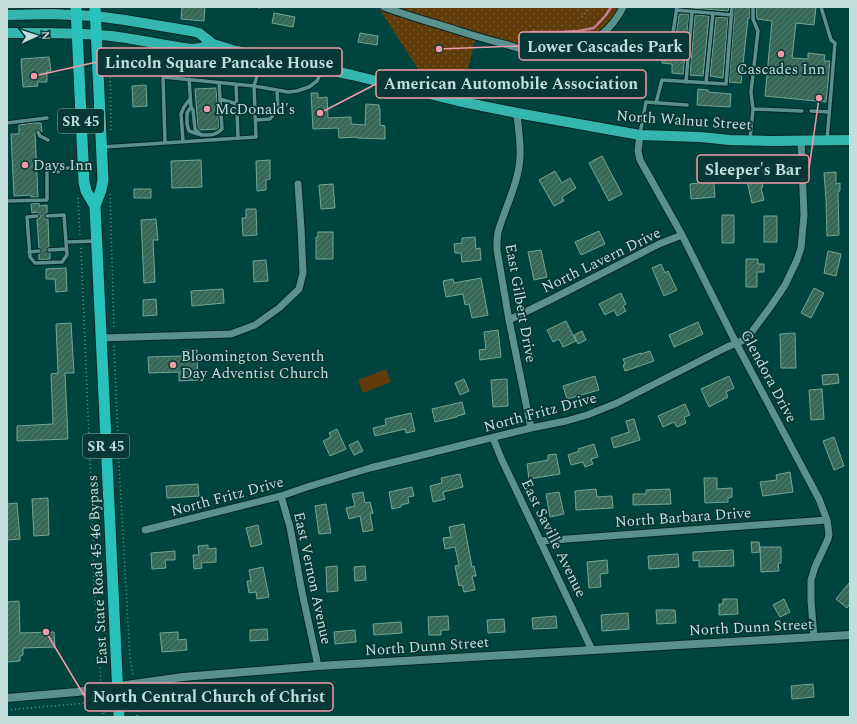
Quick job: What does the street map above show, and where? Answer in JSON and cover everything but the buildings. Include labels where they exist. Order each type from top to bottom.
[{"type":"highway","name":"SR 45","points":[[76,11],[77,34]]},
{"type":"highway","name":"SR 45","points":[[95,12],[96,35]]},
{"type":"highway","name":"East State Road 45 46 Bypass","points":[[77,34],[85,186],[94,206],[119,717]]},
{"type":"highway","name":"East State Road 45 46 Bypass","points":[[94,206],[103,183],[106,147],[96,35]]},
{"type":"main road","name":"North Walnut Street","points":[[7,15],[51,14],[76,11],[95,12],[125,20],[195,32],[202,35],[213,44],[236,51],[352,75],[458,101],[640,135],[749,140],[850,140]]},
{"type":"main road","points":[[7,33],[96,35],[192,49],[213,44]]},
{"type":"street","points":[[384,7],[484,39],[527,51],[543,52],[559,52],[580,47],[593,41],[609,28],[623,7]]},
{"type":"street","name":"East Gilbert Drive","points":[[517,113],[520,161],[517,178],[501,221],[497,241],[498,261],[531,428]]},
{"type":"street","name":"Glendora Drive","points":[[640,135],[638,151],[640,160],[682,235],[736,343],[815,492],[827,520],[829,534],[828,539],[815,567],[811,580],[814,637]]},
{"type":"street","name":"North Fritz Drive","points":[[145,530],[281,496],[370,468],[531,428],[566,421],[617,403],[748,337],[785,285],[798,260],[801,248],[804,215],[801,141]]},
{"type":"street","points":[[101,338],[231,334],[255,325],[279,308],[299,288],[303,273],[298,184]]},
{"type":"street","name":"North Lavern Drive","points":[[509,320],[659,244],[682,235]]},
{"type":"street","name":"East Saville Avenue","points":[[493,438],[501,458],[592,650]]},
{"type":"street","name":"East Vernon Avenue","points":[[281,496],[288,521],[318,666]]},
{"type":"street","name":"North Barbara Drive","points":[[540,540],[827,520]]},
{"type":"street","name":"North Dunn Street","points":[[7,698],[77,692],[183,677],[318,666],[850,635]]},
{"type":"lane","points":[[656,103],[662,80],[726,84],[732,7]]},
{"type":"lane","points":[[749,140],[753,109],[751,92],[758,31],[753,19],[753,7]]},
{"type":"lane","points":[[821,7],[831,40],[835,43],[827,140]]},
{"type":"lane","points":[[672,39],[677,9],[692,12],[732,15]]},
{"type":"lane","points":[[686,82],[692,12]]},
{"type":"lane","points":[[706,83],[713,13]]},
{"type":"lane","points":[[106,147],[256,137],[254,86],[264,56]]},
{"type":"lane","points":[[165,142],[163,77],[254,86],[288,92],[309,87],[317,81],[322,69]]},
{"type":"lane","points":[[189,79],[190,99],[195,129],[201,135]]},
{"type":"lane","points":[[191,107],[187,113],[187,124],[190,131],[201,135],[213,135],[218,133],[222,129],[220,83]]},
{"type":"lane","points":[[236,84],[238,138]]},
{"type":"lane","points":[[256,120],[270,119],[278,109],[277,90]]},
{"type":"lane","points":[[183,141],[181,114],[190,99]]},
{"type":"lane","points":[[220,99],[237,104]]},
{"type":"lane","points":[[640,135],[646,102],[687,105]]},
{"type":"lane","points":[[753,109],[802,111]]},
{"type":"lane","points":[[811,111],[829,112]]},
{"type":"lane","points":[[7,123],[37,121],[47,118]]},
{"type":"lane","points":[[38,132],[40,136],[48,140]]},
{"type":"lane","points":[[58,172],[61,168],[78,168],[84,171]]},
{"type":"lane","points":[[7,201],[47,200],[47,172]]},
{"type":"lane","points":[[37,216],[27,217],[30,257],[35,263],[62,262],[67,256],[64,214],[47,216]]},
{"type":"lane","points":[[66,242],[96,241]]},
{"type":"lane","points":[[49,250],[66,249]]},
{"type":"lane","points":[[29,252],[39,251]]},
{"type":"path","points":[[582,17],[591,7]]},
{"type":"path","points":[[106,147],[110,61],[112,55],[117,51]]},
{"type":"path","points":[[110,190],[119,464],[130,658]]},
{"type":"path","points":[[78,196],[94,533],[94,588],[100,663]]},
{"type":"path","points":[[137,717],[137,708],[143,699],[151,695],[176,689],[223,682]]},
{"type":"path","points":[[7,710],[86,703],[94,705],[103,712],[103,717]]},
{"type":"shaded area","points":[[378,7],[618,7],[613,16],[599,33],[584,42],[568,48],[549,50],[476,37],[462,92],[427,83]]},
{"type":"shaded area","points":[[386,369],[391,382],[363,393],[358,380]]},
{"type":"waterway","points":[[531,32],[578,31],[594,28],[611,7]]},
{"type":"place","name":"Lower Cascades Park","points":[[439,49]]},
{"type":"place","name":"Cascades Inn","points":[[781,54]]},
{"type":"place","name":"Lincoln Square Pancake House","points":[[34,76]]},
{"type":"place","name":"Sleeper's Bar","points":[[819,98]]},
{"type":"place","name":"McDonald's","points":[[207,109]]},
{"type":"place","name":"American Automobile Association","points":[[320,113]]},
{"type":"place","name":"Days Inn","points":[[25,165]]},
{"type":"place","name":"Bloomington Seventh Day Adventist Church","points":[[173,365]]},
{"type":"place","name":"North Central Church of Christ","points":[[46,632]]}]
